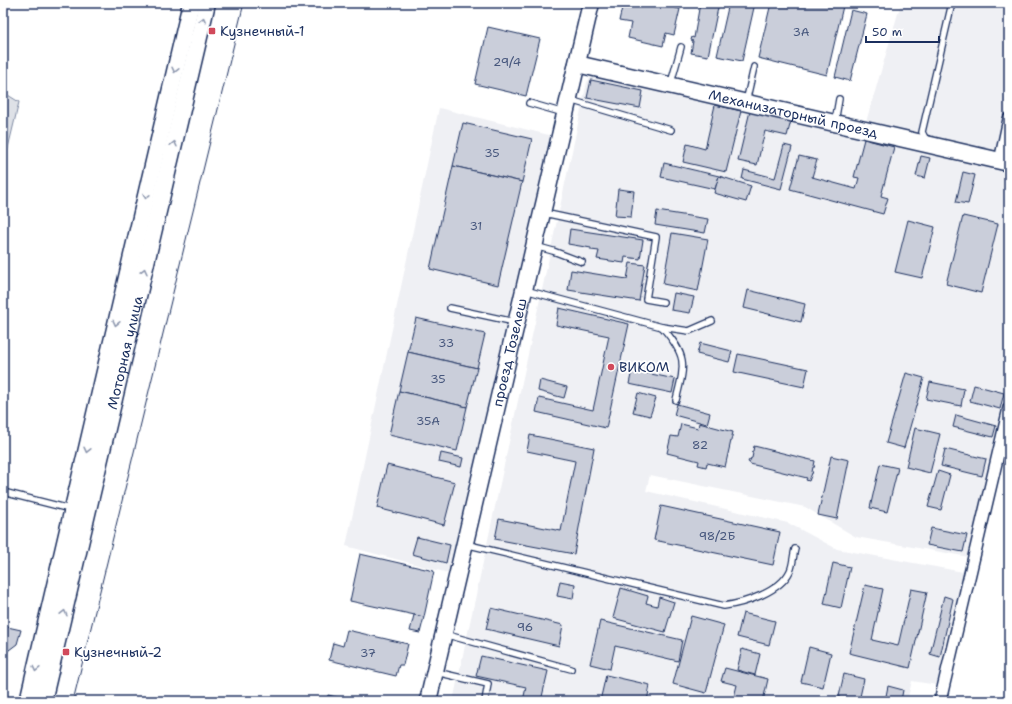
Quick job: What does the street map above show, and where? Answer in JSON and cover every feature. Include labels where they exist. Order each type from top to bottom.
[{"type":"main road","name":"Моторная улица","points":[[43,701],[132,288],[191,3]]},
{"type":"main road","name":"Моторная улица","points":[[28,701],[73,510],[207,3]]},
{"type":"main road","name":"проезд Тозелеш","points":[[428,701],[591,3]]},
{"type":"main road","name":"Механизаторный проезд","points":[[577,64],[1004,162]]},
{"type":"street","points":[[1004,162],[1009,119]]},
{"type":"street","points":[[940,701],[1009,408]]},
{"type":"lane","points":[[928,145],[922,132],[952,3]]},
{"type":"lane","points":[[670,85],[681,47]]},
{"type":"lane","points":[[746,103],[754,68]]},
{"type":"lane","points":[[834,123],[839,99]]},
{"type":"lane","points":[[529,103],[567,107],[671,130]]},
{"type":"lane","points":[[542,212],[656,237],[646,299],[663,302]]},
{"type":"lane","points":[[534,246],[553,251],[582,262]]},
{"type":"lane","points":[[524,290],[662,327],[689,331],[712,321]]},
{"type":"lane","points":[[450,308],[517,322]]},
{"type":"lane","points":[[662,327],[682,354],[683,370],[676,400]]},
{"type":"lane","points":[[3,492],[73,510]]},
{"type":"lane","points":[[465,544],[724,606],[761,596],[781,582],[790,571],[795,550]]},
{"type":"lane","points":[[444,634],[571,669]]},
{"type":"lane","points":[[435,672],[488,684],[485,701]]},
{"type":"shaded area","points":[[901,3],[1009,3],[1009,155],[866,122]]},
{"type":"shaded area","points":[[600,75],[1009,169],[1009,384],[969,557],[856,537],[805,507],[650,475],[646,491],[788,523],[837,549],[963,572],[937,685],[912,681],[907,701],[453,701],[587,82],[592,76]]},
{"type":"shaded area","points":[[3,92],[19,102],[3,169]]},
{"type":"shaded area","points":[[439,108],[553,136],[452,574],[346,546]]},
{"type":"building","points":[[623,3],[654,3],[680,9],[674,35],[666,33],[663,46],[628,38],[631,23],[619,21]]},
{"type":"building","points":[[700,3],[719,3],[708,56],[691,53],[693,41],[691,40],[692,37],[694,38]]},
{"type":"building","points":[[729,3],[755,3],[742,61],[717,56]]},
{"type":"building","points":[[771,3],[831,3],[843,6],[827,75],[758,58]]},
{"type":"building","points":[[851,10],[867,14],[850,81],[835,77]]},
{"type":"building","points":[[488,27],[540,39],[526,96],[475,84]]},
{"type":"building","points":[[591,80],[643,91],[640,108],[587,98]]},
{"type":"building","points":[[715,105],[741,111],[726,172],[683,162],[687,144],[705,149]]},
{"type":"building","points":[[750,111],[791,121],[787,136],[765,131],[757,165],[738,161]]},
{"type":"building","points":[[463,123],[532,139],[522,182],[453,166]]},
{"type":"building","points":[[864,139],[894,147],[881,196],[888,198],[883,214],[790,189],[799,156],[817,160],[812,177],[856,189],[859,178],[854,177]]},
{"type":"building","points":[[784,145],[792,147],[781,189],[742,179],[744,170],[775,178]]},
{"type":"building","points":[[921,156],[930,158],[925,178],[916,176]]},
{"type":"building","points":[[664,163],[719,176],[715,189],[661,177]]},
{"type":"building","points":[[453,166],[522,182],[498,285],[430,269]]},
{"type":"building","points":[[963,172],[975,175],[968,204],[956,202]]},
{"type":"building","points":[[719,176],[751,186],[746,202],[714,193]]},
{"type":"building","points":[[618,189],[634,191],[631,217],[615,216]]},
{"type":"building","points":[[657,211],[708,219],[705,233],[655,225]]},
{"type":"building","points":[[963,216],[998,224],[981,293],[946,284]]},
{"type":"building","points":[[908,220],[935,227],[922,278],[895,272]]},
{"type":"building","points":[[570,229],[643,240],[640,259],[625,257],[624,263],[597,259],[599,251],[568,244]]},
{"type":"building","points":[[672,233],[708,239],[698,291],[663,284]]},
{"type":"building","points":[[630,263],[645,265],[639,301],[568,290],[571,270],[627,279]]},
{"type":"building","points":[[748,290],[805,304],[801,322],[744,308]]},
{"type":"building","points":[[674,293],[694,297],[690,313],[671,310]]},
{"type":"building","name":"ВИКОМ","points":[[559,308],[629,324],[606,428],[536,412],[539,398],[593,410],[609,336],[556,325]]},
{"type":"building","points":[[416,318],[485,334],[477,368],[408,352]]},
{"type":"building","points":[[700,343],[732,351],[729,362],[697,354]]},
{"type":"building","points":[[408,352],[477,368],[467,407],[399,391]]},
{"type":"building","points":[[738,354],[808,369],[804,387],[734,372]]},
{"type":"building","points":[[632,370],[675,379],[672,393],[629,384]]},
{"type":"building","points":[[906,373],[924,378],[904,448],[886,443]]},
{"type":"building","points":[[540,380],[567,387],[564,398],[538,391]]},
{"type":"building","points":[[930,382],[964,389],[961,406],[926,399]]},
{"type":"building","points":[[974,385],[1004,393],[1000,409],[970,401]]},
{"type":"building","points":[[399,391],[467,407],[457,451],[389,435]]},
{"type":"building","points":[[638,393],[656,398],[650,416],[633,412]]},
{"type":"building","points":[[677,404],[710,413],[707,424],[674,415]]},
{"type":"building","points":[[956,415],[996,426],[993,437],[953,427]]},
{"type":"building","points":[[699,423],[733,432],[725,467],[707,463],[706,467],[698,465],[699,461],[667,453],[671,436],[678,437],[681,424],[698,428]]},
{"type":"building","points":[[915,428],[940,434],[930,473],[906,467]]},
{"type":"building","points":[[530,435],[594,448],[574,554],[495,539],[499,519],[561,531],[575,461],[527,451]]},
{"type":"building","points":[[754,446],[815,461],[815,467],[813,467],[813,473],[809,481],[806,480],[807,478],[750,464],[748,462],[752,458],[753,453],[751,452],[753,451]]},
{"type":"building","points":[[945,449],[986,459],[982,476],[941,466]]},
{"type":"building","points":[[441,453],[463,458],[461,467],[439,462]]},
{"type":"building","points":[[831,456],[849,460],[837,519],[818,515]]},
{"type":"building","points":[[880,464],[898,468],[887,512],[870,508]]},
{"type":"building","points":[[387,465],[455,482],[444,525],[377,508]]},
{"type":"building","points":[[938,471],[950,475],[941,510],[928,507]]},
{"type":"building","points":[[661,506],[780,532],[773,565],[654,540]]},
{"type":"building","points":[[931,528],[967,535],[963,552],[927,545]]},
{"type":"building","points":[[417,537],[450,545],[446,563],[412,554]]},
{"type":"building","points":[[360,554],[434,571],[424,617],[350,601]]},
{"type":"building","points":[[833,563],[850,567],[841,608],[824,604]]},
{"type":"building","points":[[560,581],[575,584],[573,599],[557,596]]},
{"type":"building","points":[[865,585],[883,589],[872,640],[898,646],[911,589],[927,592],[910,668],[849,653]]},
{"type":"building","points":[[621,588],[648,596],[646,603],[657,606],[659,597],[674,602],[665,632],[613,618]]},
{"type":"building","points":[[944,596],[953,599],[940,657],[930,654]]},
{"type":"building","points":[[491,608],[563,625],[559,646],[486,629]]},
{"type":"building","points":[[743,613],[775,621],[769,645],[737,637]]},
{"type":"building","points":[[414,615],[424,617],[420,633],[410,631]]},
{"type":"building","points":[[691,616],[724,625],[706,693],[673,684]]},
{"type":"building","points":[[600,621],[682,640],[678,661],[615,646],[610,669],[590,664]]},
{"type":"building","points":[[3,626],[21,630],[17,644],[5,653],[3,653]]},
{"type":"building","points":[[347,630],[408,644],[403,665],[399,665],[396,676],[329,660],[333,643],[343,646]]},
{"type":"building","points":[[809,647],[831,653],[823,687],[801,682]]},
{"type":"building","points":[[742,649],[760,654],[755,675],[737,670]]},
{"type":"building","points":[[481,656],[548,671],[541,701],[523,701],[526,687],[476,676]]},
{"type":"building","points":[[725,668],[768,679],[763,701],[733,701],[737,685],[721,681]]},
{"type":"building","points":[[844,674],[864,679],[859,701],[838,701]]},
{"type":"building","points":[[606,675],[650,685],[647,701],[600,701]]},
{"type":"building","points":[[888,686],[903,690],[901,701],[885,701]]},
{"type":"building","points":[[328,695],[352,701],[327,701]]},
{"type":"tram line","points":[[73,701],[244,3]]},
{"type":"place","name":"Кузнечный-1","points":[[212,31]]},
{"type":"place","name":"ВИКОМ","points":[[611,367]]},
{"type":"place","name":"Кузнечный-2","points":[[66,652]]}]
